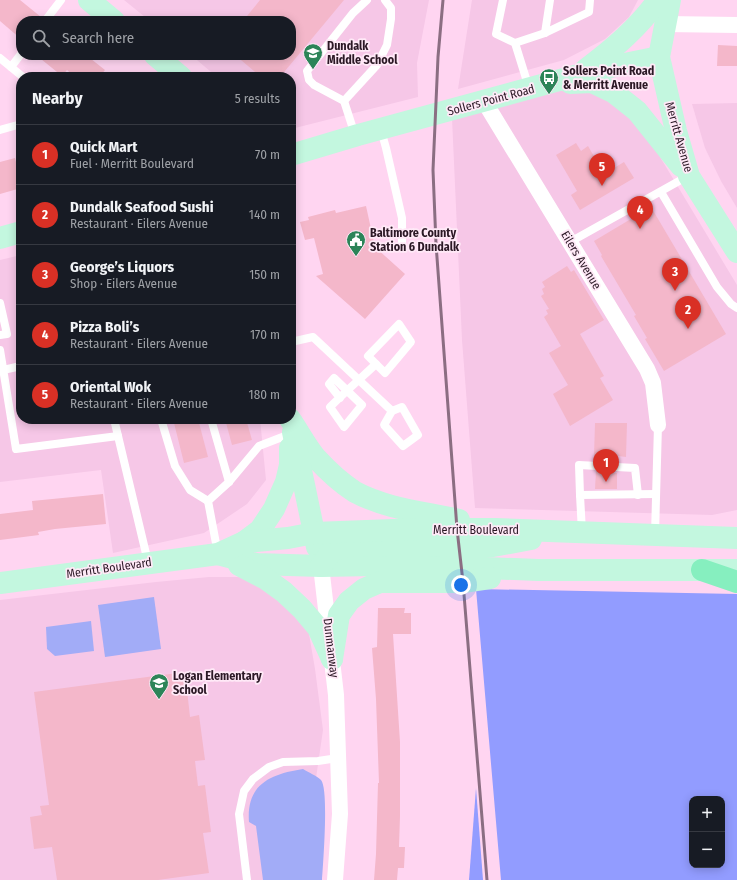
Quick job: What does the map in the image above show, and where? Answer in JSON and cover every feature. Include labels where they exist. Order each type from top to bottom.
[{"type":"main road","points":[[89,0],[108,16]]},
{"type":"main road","points":[[578,75],[618,45],[647,15],[658,0]]},
{"type":"main road","points":[[659,57],[670,0]]},
{"type":"main road","name":"Sollers Point Road","points":[[296,153],[578,75],[659,57]]},
{"type":"main road","name":"Merritt Avenue","points":[[659,57],[676,131],[689,176],[737,252]]},
{"type":"main road","points":[[161,60],[175,72]]},
{"type":"main road","points":[[538,87],[592,82],[613,92],[637,111],[689,176]]},
{"type":"main road","points":[[0,238],[16,233]]},
{"type":"main road","points":[[244,542],[260,530],[279,500],[286,482],[290,465],[290,424]]},
{"type":"main road","name":"Dunmanway","points":[[290,424],[321,566]]},
{"type":"main road","points":[[291,424],[315,456],[333,475],[355,491],[382,502],[408,510],[457,519],[495,529]]},
{"type":"main road","points":[[707,537],[737,523]]},
{"type":"main road","name":"Merritt Boulevard","points":[[0,583],[218,554],[244,542],[288,538],[314,533],[419,529],[495,529],[737,538]]},
{"type":"main road","points":[[321,566],[332,551],[346,546],[493,546],[577,532]]},
{"type":"main road","points":[[218,554],[266,579],[284,592],[302,609],[318,628],[332,659]]},
{"type":"main road","name":"Merritt Boulevard","points":[[218,554],[256,564],[321,566],[428,564],[538,570],[737,570]]},
{"type":"main road","points":[[332,659],[339,615],[349,601],[364,589],[380,582],[463,582],[538,570]]},
{"type":"main road","points":[[702,570],[737,582]]},
{"type":"street","points":[[665,24],[737,25]]},
{"type":"street","name":"Eilers Avenue","points":[[484,101],[647,369],[653,383],[658,425]]},
{"type":"street","name":"Dunmanway","points":[[321,566],[336,695],[340,814],[335,880]]},
{"type":"lane","points":[[50,16],[61,0]]},
{"type":"lane","points":[[356,135],[344,101],[314,85],[309,80],[307,71],[353,13],[367,0]]},
{"type":"lane","points":[[344,101],[377,65],[387,45],[391,8],[386,0]]},
{"type":"lane","points":[[503,0],[496,34],[515,43],[538,87]]},
{"type":"lane","points":[[545,33],[550,0]]},
{"type":"lane","points":[[515,43],[545,33],[589,12],[590,0]]},
{"type":"lane","points":[[0,58],[16,72]]},
{"type":"lane","points":[[11,67],[16,60]]},
{"type":"lane","points":[[0,130],[16,125]]},
{"type":"lane","points":[[380,129],[386,148],[402,218],[402,248]]},
{"type":"lane","points":[[570,242],[689,176]]},
{"type":"lane","points":[[661,192],[717,286],[731,304],[737,308]]},
{"type":"lane","points":[[0,303],[4,334]]},
{"type":"lane","points":[[399,324],[411,342],[385,372],[376,364],[368,356],[399,324]]},
{"type":"lane","points":[[296,341],[313,338],[392,411]]},
{"type":"lane","points":[[0,350],[16,449],[118,436]]},
{"type":"lane","points":[[340,398],[329,384],[334,378],[347,391],[362,405],[344,427],[330,407],[340,398],[347,391],[376,364]]},
{"type":"lane","points":[[3,370],[16,367]]},
{"type":"lane","points":[[402,407],[418,435],[403,446],[384,425],[392,411],[402,407]]},
{"type":"lane","points":[[115,424],[148,563]]},
{"type":"lane","points":[[162,424],[175,466],[190,490],[208,501],[218,554]]},
{"type":"lane","points":[[212,424],[229,482]]},
{"type":"lane","points":[[208,501],[229,482],[259,446],[289,424]]},
{"type":"lane","points":[[655,535],[658,425]]},
{"type":"lane","points":[[577,532],[580,495],[579,465],[635,468],[638,495]]},
{"type":"lane","points":[[580,495],[656,494]]},
{"type":"lane","points":[[248,880],[239,814],[244,791],[253,779],[269,767],[283,762],[318,761],[338,758]]},
{"type":"shaded area","name":"Dundalk Middle School","points":[[124,0],[429,0],[417,63],[418,97],[296,128],[296,72],[211,72],[197,60],[296,60],[296,16],[144,16]]},
{"type":"shaded area","points":[[472,0],[638,0],[629,17],[605,39],[564,60],[458,89]]},
{"type":"shaded area","points":[[590,88],[639,122],[737,285],[737,510],[712,515],[475,508],[462,340],[452,118],[556,91]]},
{"type":"shaded area","points":[[737,103],[737,208],[721,181],[705,148],[692,104]]},
{"type":"shaded area","points":[[16,256],[16,424],[260,424],[266,480],[247,504],[204,533],[113,553],[101,470],[0,482],[0,260]]},
{"type":"shaded area","name":"Logan Elementary School","points":[[209,577],[247,577],[273,586],[308,628],[323,730],[315,785],[311,880],[0,880],[0,600]]},
{"type":"shaded area","points":[[476,589],[737,594],[737,880],[501,880]]},
{"type":"shaded area","points":[[154,597],[161,649],[105,657],[98,605]]},
{"type":"shaded area","points":[[91,621],[94,651],[55,656],[47,649],[46,627]]},
{"type":"shaded area","points":[[303,769],[321,780],[325,797],[322,880],[263,880],[256,826],[249,822],[249,809],[252,798],[256,790],[271,778],[291,771]]},
{"type":"shaded area","points":[[476,788],[483,880],[469,880]]},
{"type":"building","points":[[0,0],[20,0],[40,16],[16,16],[16,35],[0,21]]},
{"type":"building","points":[[260,0],[344,0],[296,58],[296,16],[247,16]]},
{"type":"building","points":[[718,45],[737,46],[737,66],[717,66]]},
{"type":"building","points":[[42,60],[92,60],[105,70],[103,72],[69,72],[67,70],[65,72],[57,72]]},
{"type":"building","points":[[241,60],[294,60],[284,72],[255,72]]},
{"type":"building","points":[[576,143],[581,151],[588,146],[595,158],[599,155],[609,171],[624,162],[634,178],[580,210],[571,195],[577,191],[556,155]]},
{"type":"building","points":[[15,158],[16,189],[0,194],[0,162]]},
{"type":"building","points":[[366,206],[375,247],[405,274],[365,319],[316,276],[323,274],[314,238],[305,240],[300,222],[309,220],[308,217],[335,210],[336,213]]},
{"type":"building","points":[[651,207],[726,334],[664,371],[645,339],[647,338],[634,316],[636,315],[601,256],[602,255],[594,241]]},
{"type":"building","points":[[567,266],[571,272],[574,270],[604,320],[580,334],[604,376],[600,378],[613,400],[570,426],[553,394],[568,385],[549,353],[561,346],[544,317],[548,314],[546,310],[549,309],[541,296],[544,294],[542,289],[545,287],[542,282]]},
{"type":"building","points":[[595,423],[627,423],[626,457],[618,456],[618,462],[596,460],[596,456],[594,456]]},
{"type":"building","points":[[174,424],[199,424],[208,457],[184,463]]},
{"type":"building","points":[[226,424],[247,424],[252,440],[232,445]]},
{"type":"building","points":[[596,471],[617,473],[617,489],[595,489]]},
{"type":"building","points":[[103,494],[106,524],[55,529],[38,532],[39,535],[0,540],[0,514],[33,510],[32,501]]},
{"type":"building","points":[[378,608],[405,608],[404,613],[411,613],[411,634],[393,634],[400,742],[399,847],[405,847],[404,868],[398,868],[397,880],[374,880],[379,783],[376,699],[372,648],[377,647]]},
{"type":"building","points":[[185,672],[190,717],[199,715],[205,760],[195,761],[198,786],[205,785],[211,832],[203,833],[209,873],[158,880],[57,880],[52,847],[34,849],[30,817],[42,815],[40,806],[49,805],[34,692]]},
{"type":"railway","points":[[443,0],[438,57],[433,170],[436,244],[457,529],[463,582],[487,880]]},
{"type":"place","name":"Dundalk Middle School","points":[[313,70]]},
{"type":"place","name":"Sollers Point Road & Merritt Avenue","points":[[549,95]]},
{"type":"place","name":"Oriental Wok","points":[[602,186]]},
{"type":"place","name":"Pizza Boli’s","points":[[640,229]]},
{"type":"place","name":"Baltimore County Station 6 Dundalk","points":[[356,257]]},
{"type":"place","name":"George’s Liquors","points":[[675,291]]},
{"type":"place","name":"Dundalk Seafood Sushi","points":[[688,329]]},
{"type":"place","name":"Quick Mart","points":[[606,482]]},
{"type":"place","name":"Logan Elementary School","points":[[159,700]]}]
